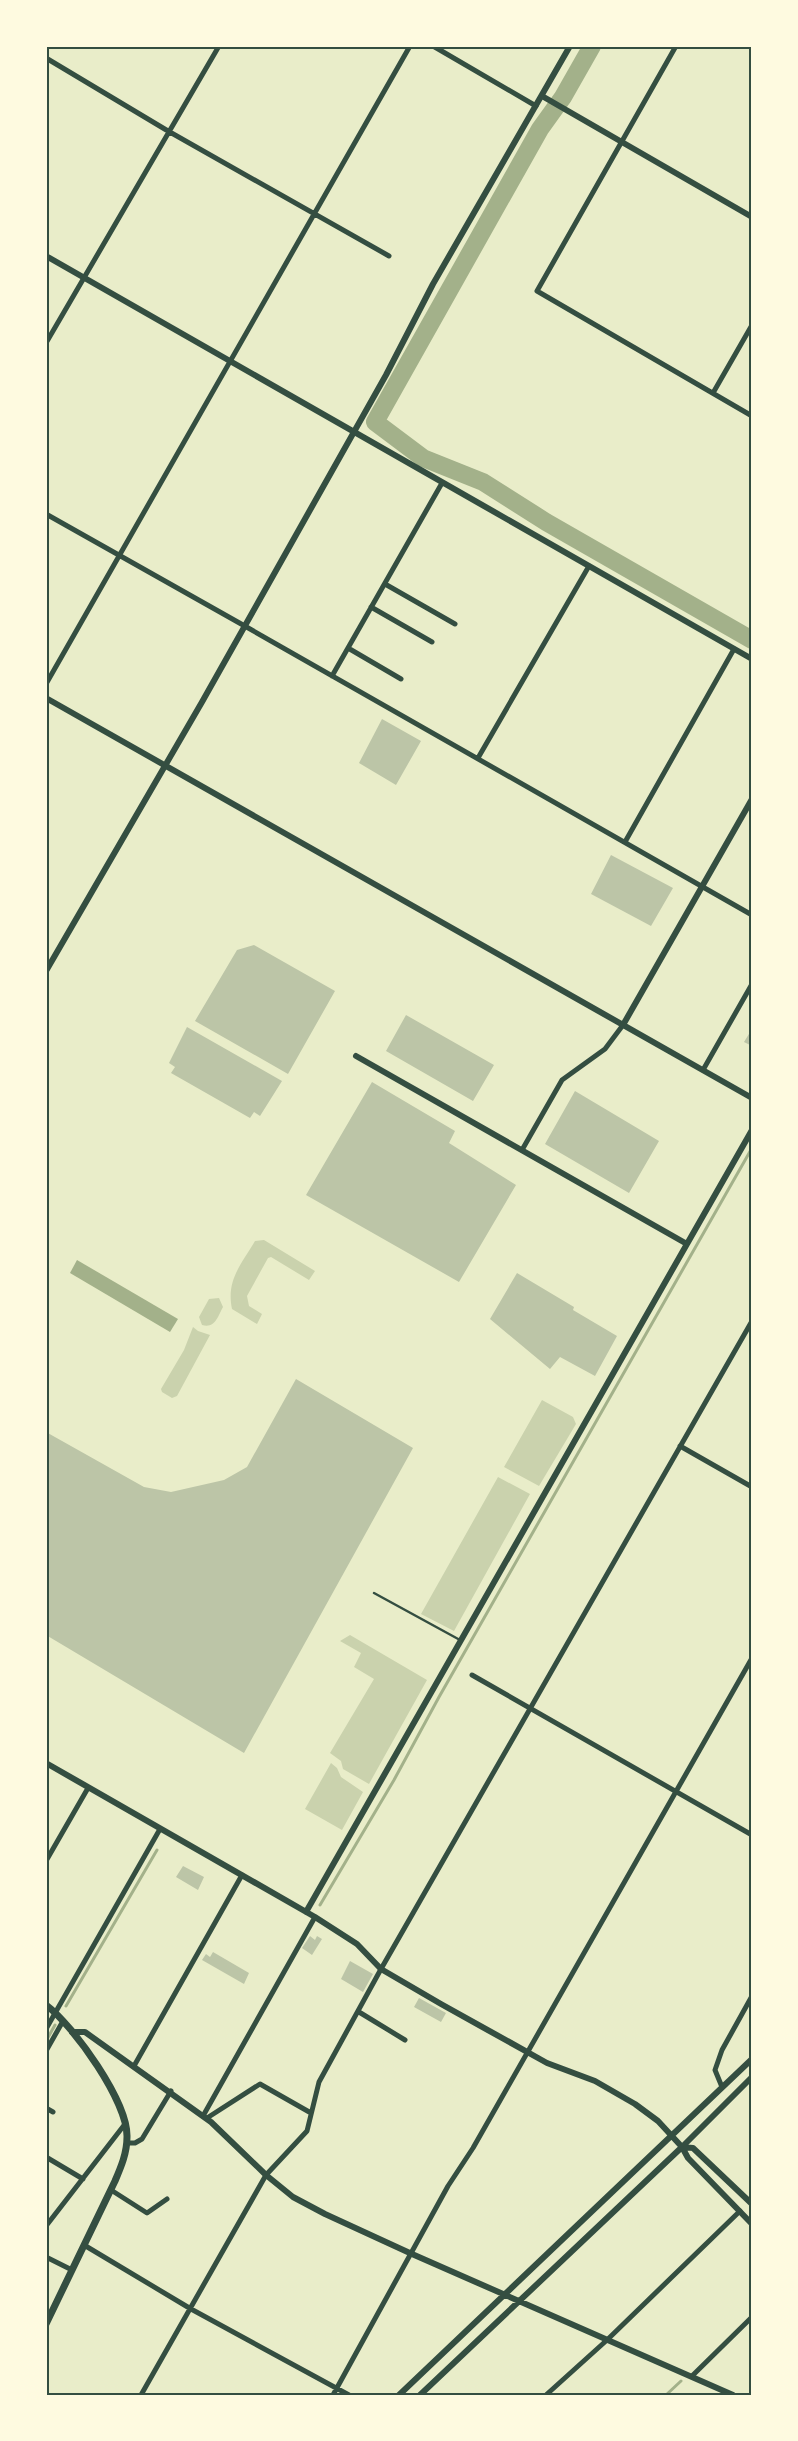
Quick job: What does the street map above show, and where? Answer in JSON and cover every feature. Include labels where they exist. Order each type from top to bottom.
[{"type":"main road","points":[[46,2005],[56,2012],[72,2032],[108,2084],[123,2112],[126,2123],[127,2143],[122,2165],[111,2190],[46,2324]]},
{"type":"street","points":[[46,343],[219,46]]},
{"type":"street","points":[[46,684],[410,46]]},
{"type":"street","points":[[433,46],[536,106]]},
{"type":"street","points":[[46,971],[247,627],[433,284],[570,46]]},
{"type":"street","points":[[676,46],[536,291],[752,416]]},
{"type":"street","points":[[46,58],[168,131],[388,256]]},
{"type":"street","points":[[542,96],[752,217]]},
{"type":"street","points":[[46,256],[752,659]]},
{"type":"street","points":[[713,393],[752,325]]},
{"type":"street","points":[[332,676],[442,482]]},
{"type":"street","points":[[46,514],[752,915]]},
{"type":"street","points":[[478,758],[589,566]]},
{"type":"street","points":[[384,584],[455,624]]},
{"type":"street","points":[[371,607],[432,642]]},
{"type":"street","points":[[348,648],[401,679]]},
{"type":"street","points":[[625,842],[734,649]]},
{"type":"street","points":[[46,698],[752,1098]]},
{"type":"street","points":[[522,1150],[562,1080],[606,1049],[623,1025],[650,981],[752,800]]},
{"type":"street","points":[[703,1070],[752,984]]},
{"type":"street","points":[[356,1056],[687,1244]]},
{"type":"street","points":[[306,1912],[752,1130]]},
{"type":"street","points":[[141,2395],[266,2175],[307,2131],[319,2082],[752,1321]]},
{"type":"street","points":[[680,1446],[752,1487]]},
{"type":"street","points":[[333,2395],[448,2186],[527,2052],[752,1658]]},
{"type":"street","points":[[472,1675],[752,1835]]},
{"type":"street","points":[[46,1763],[315,1917],[361,1948],[382,1969],[547,2063],[595,2081],[658,2121],[682,2147],[688,2158],[752,2224]]},
{"type":"street","points":[[46,1861],[88,1788]]},
{"type":"street","points":[[46,2029],[160,1829]]},
{"type":"street","points":[[134,2066],[242,1875]]},
{"type":"street","points":[[205,2117],[315,1917]]},
{"type":"street","points":[[722,2087],[715,2070],[722,2050],[752,1996]]},
{"type":"street","points":[[358,2012],[405,2040]]},
{"type":"street","points":[[46,2051],[63,2021]]},
{"type":"street","points":[[72,2032],[85,2032],[171,2091],[205,2117],[266,2175],[301,2201],[412,2254],[733,2395]]},
{"type":"street","points":[[398,2395],[752,2058]]},
{"type":"street","points":[[420,2395],[682,2147],[752,2077]]},
{"type":"street","points":[[205,2117],[260,2084],[311,2113]]},
{"type":"street","points":[[127,2143],[135,2143],[142,2139],[171,2091]]},
{"type":"street","points":[[46,2108],[53,2112]]},
{"type":"street","points":[[46,2226],[126,2123]]},
{"type":"street","points":[[682,2147],[693,2148],[751,2202]]},
{"type":"street","points":[[46,2157],[83,2179]]},
{"type":"street","points":[[111,2190],[147,2213],[167,2199]]},
{"type":"street","points":[[546,2395],[607,2340],[740,2211]]},
{"type":"street","points":[[84,2245],[190,2309],[349,2395]]},
{"type":"street","points":[[46,2257],[72,2270]]},
{"type":"street","points":[[692,2376],[752,2317]]},
{"type":"lane","points":[[374,1592],[461,1640]]},
{"type":"shaded area","points":[[264,1240],[315,1271],[309,1280],[271,1257],[268,1258],[247,1296],[249,1306],[262,1314],[257,1324],[232,1309],[231,1290],[236,1273],[255,1241]]},
{"type":"shaded area","points":[[77,1260],[178,1319],[170,1332],[70,1273]]},
{"type":"shaded area","points":[[219,1298],[223,1307],[218,1318],[210,1325],[202,1325],[199,1317],[209,1299]]},
{"type":"shaded area","points":[[193,1327],[210,1335],[177,1396],[172,1398],[162,1392],[161,1389],[184,1350]]},
{"type":"shaded area","points":[[542,1400],[573,1417],[576,1424],[539,1486],[504,1467]]},
{"type":"shaded area","points":[[498,1477],[530,1494],[454,1631],[421,1614]]},
{"type":"shaded area","points":[[350,1635],[427,1680],[369,1784],[343,1769],[341,1761],[330,1753],[374,1679],[354,1667],[361,1653],[340,1641]]},
{"type":"shaded area","points":[[331,1763],[337,1768],[341,1777],[363,1792],[342,1830],[305,1809]]},
{"type":"building","points":[[382,719],[421,741],[396,785],[359,763]]},
{"type":"building","points":[[611,855],[673,888],[651,926],[591,894]]},
{"type":"building","points":[[254,945],[335,991],[288,1074],[195,1021],[237,950]]},
{"type":"building","points":[[406,1015],[494,1065],[473,1101],[386,1051]]},
{"type":"building","points":[[187,1027],[282,1081],[260,1116],[254,1112],[250,1118],[171,1073],[175,1067],[169,1063]]},
{"type":"building","points":[[752,1029],[752,1046],[744,1042]]},
{"type":"building","points":[[372,1082],[455,1131],[449,1143],[516,1185],[459,1282],[306,1195]]},
{"type":"building","points":[[575,1091],[659,1141],[629,1193],[545,1144]]},
{"type":"building","points":[[517,1273],[574,1307],[573,1310],[617,1336],[595,1376],[560,1357],[550,1369],[490,1319]]},
{"type":"building","points":[[296,1379],[413,1448],[244,1753],[46,1635],[46,1432],[144,1487],[171,1492],[224,1480],[247,1467]]},
{"type":"building","points":[[183,1866],[204,1877],[198,1890],[176,1877]]},
{"type":"building","points":[[310,1936],[315,1940],[317,1936],[322,1939],[312,1955],[302,1948]]},
{"type":"building","points":[[213,1952],[249,1973],[244,1984],[202,1960],[206,1954],[210,1957]]},
{"type":"building","points":[[350,1961],[373,1974],[363,1992],[341,1979]]},
{"type":"building","points":[[419,1998],[446,2013],[441,2022],[414,2007]]},
{"type":"waterway","points":[[592,46],[563,97],[540,129],[375,422],[423,458],[483,482],[546,522],[752,640]]},
{"type":"waterway","points":[[320,1905],[394,1780],[439,1697],[752,1148]]},
{"type":"waterway","points":[[66,2006],[157,1850]]},
{"type":"waterway","points":[[46,2041],[55,2025]]},
{"type":"waterway","points":[[666,2395],[681,2381]]}]
